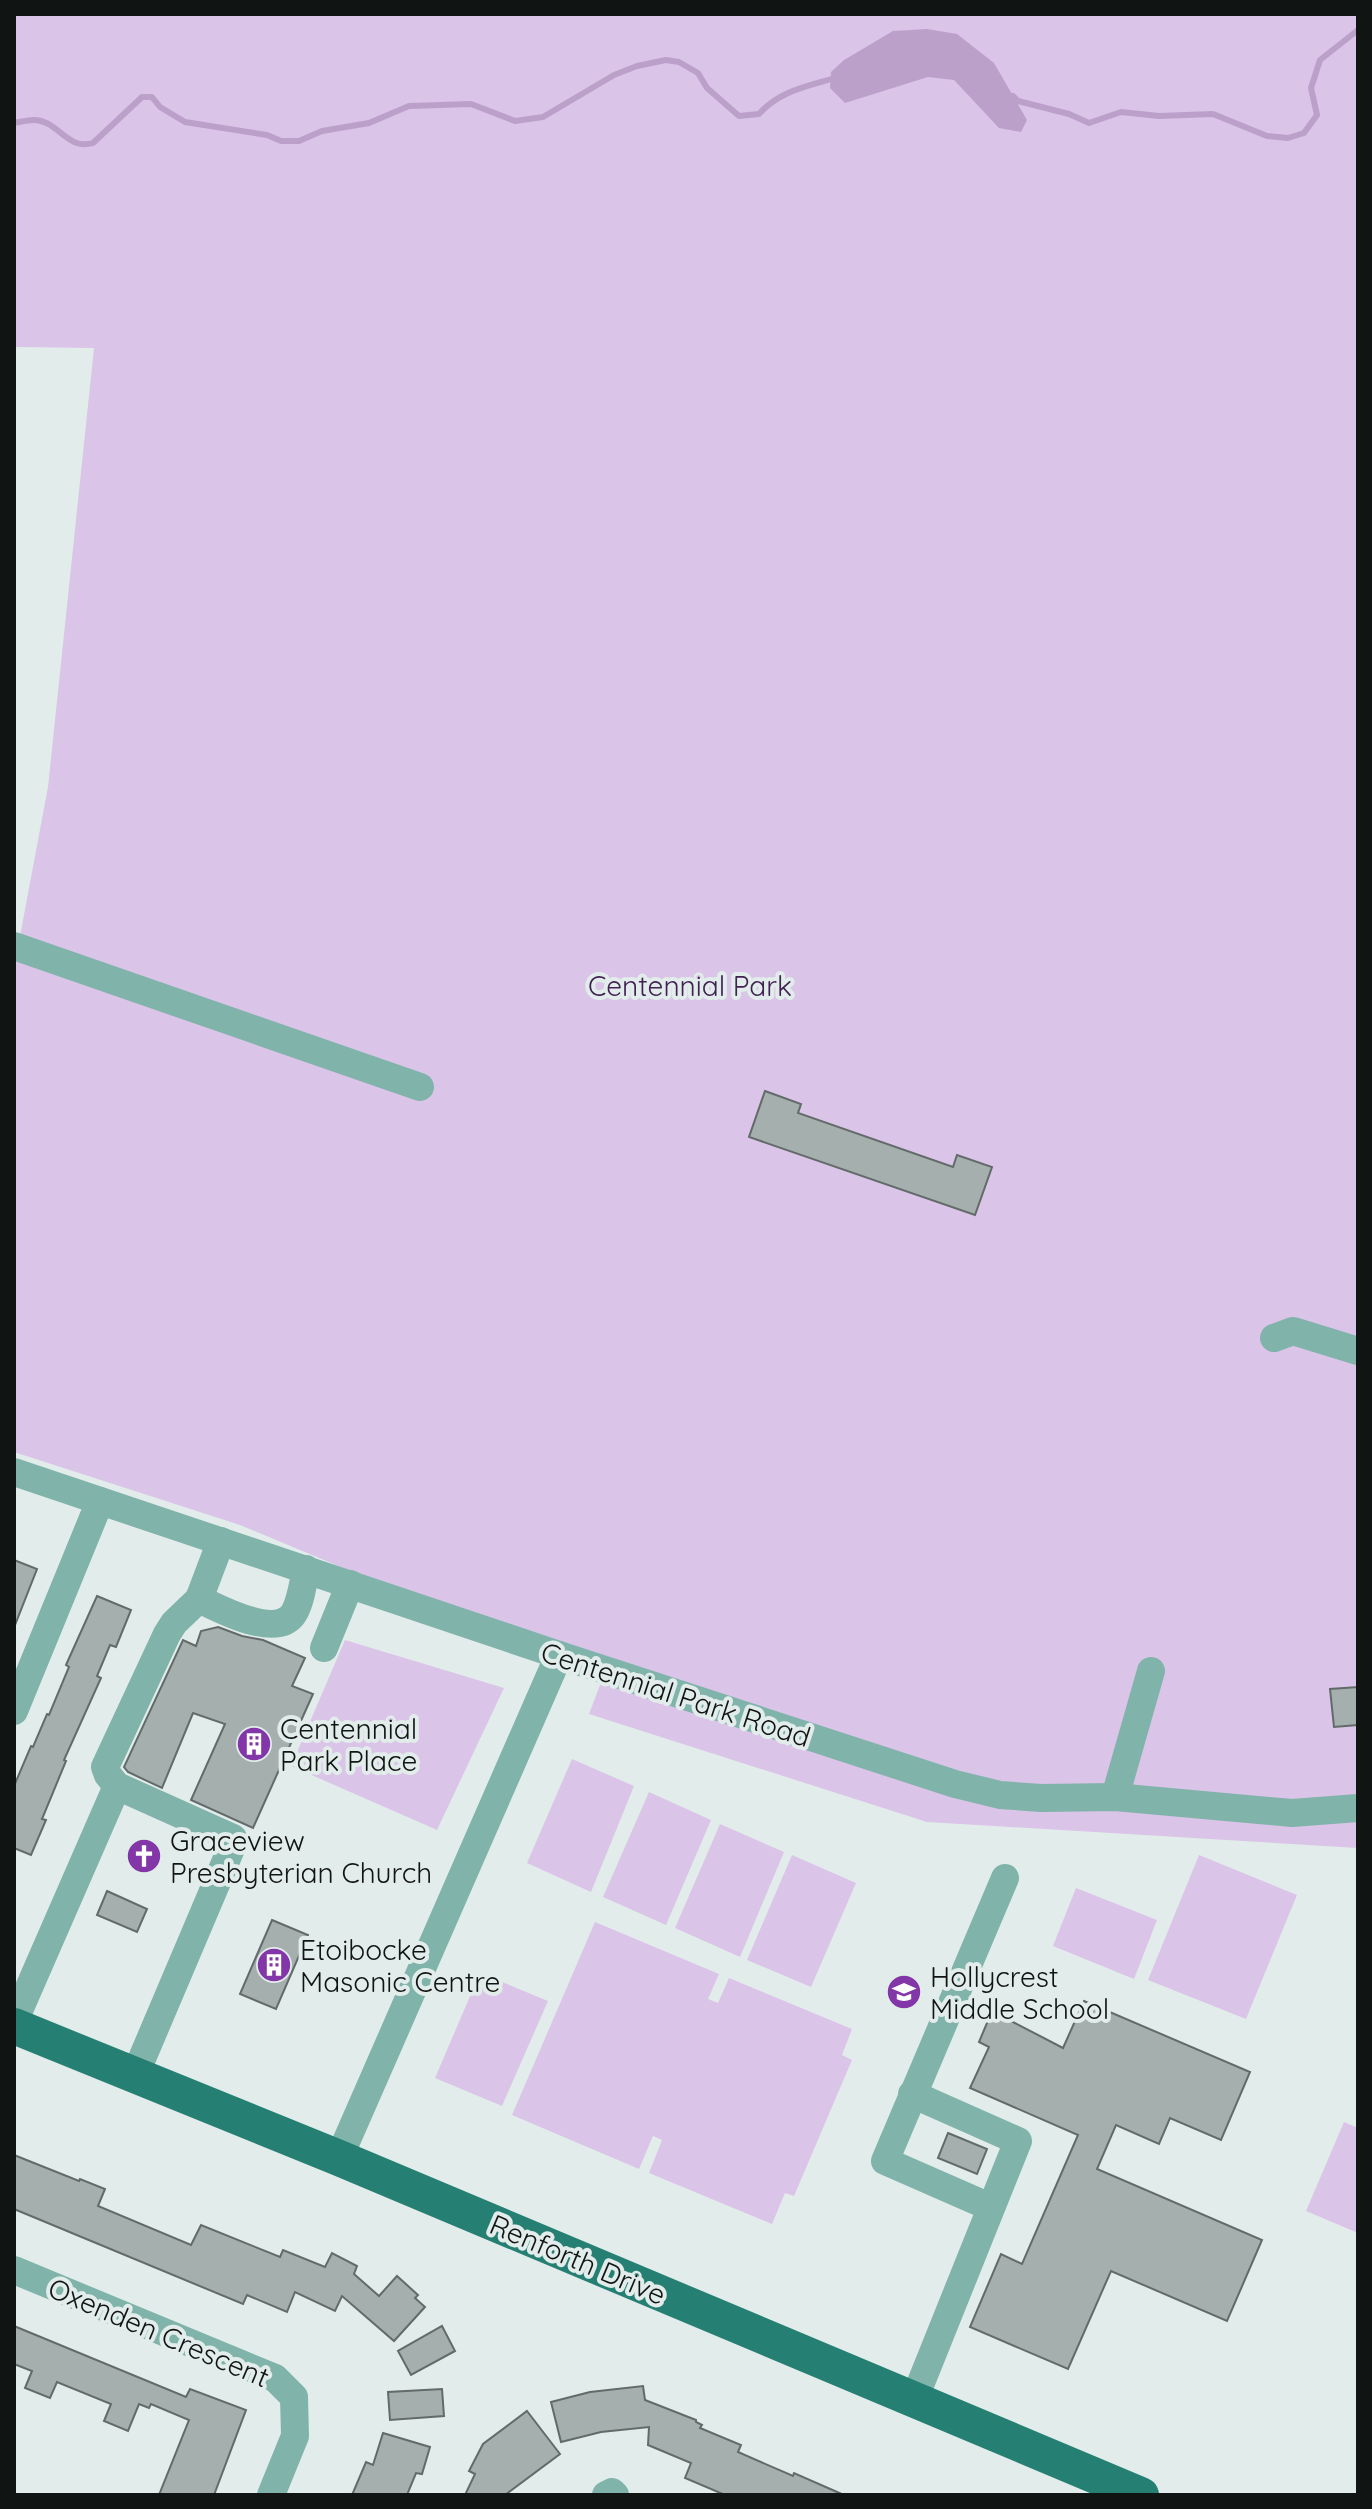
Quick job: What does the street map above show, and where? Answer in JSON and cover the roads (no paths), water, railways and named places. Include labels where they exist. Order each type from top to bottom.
[{"type":"main road","name":"Renforth Drive","points":[[14,2024],[914,2400],[1092,2486],[1141,2495]]},
{"type":"street","points":[[14,946],[420,1087]]},
{"type":"street","points":[[1274,1338],[1293,1331],[1358,1351]]},
{"type":"street","name":"Centennial Park Road","points":[[14,1472],[955,1784],[1000,1795],[1115,1797],[1292,1813],[1358,1808]]},
{"type":"street","points":[[14,1711],[100,1501]]},
{"type":"street","points":[[135,2075],[233,1838],[117,1786],[105,1767],[167,1634],[199,1599],[221,1541]]},
{"type":"street","points":[[199,1599],[267,1625],[285,1621],[293,1614],[306,1569]]},
{"type":"street","points":[[324,1648],[350,1584]]},
{"type":"street","points":[[339,2158],[559,1655]]},
{"type":"street","points":[[1115,1797],[1151,1671]]},
{"type":"street","points":[[14,2024],[117,1786]]},
{"type":"street","points":[[990,2207],[885,2161],[1005,1878]]},
{"type":"street","points":[[912,2094],[1018,2141],[914,2400]]},
{"type":"street","name":"Oxenden Crescent","points":[[14,2270],[275,2378],[294,2397],[295,2436],[271,2495]]},
{"type":"street","points":[[606,2495],[612,2492],[615,2495]]},
{"type":"waterway","points":[[1013,96],[1018,101],[1069,114],[1089,123],[1121,112],[1159,116],[1213,114],[1267,136],[1288,138],[1304,133],[1317,115],[1311,88],[1320,60],[1358,30]]},
{"type":"waterway","points":[[14,123],[42,121],[76,143],[93,143],[142,97],[152,97],[160,107],[185,122],[267,135],[281,141],[299,141],[322,131],[369,123],[409,106],[471,104],[515,121],[543,117],[614,75],[666,60],[679,62],[698,73],[707,88],[739,116],[759,114],[786,94],[838,77]]},
{"type":"place","name":"Centennial Park Place","points":[[254,1744]]},
{"type":"place","name":"Graceview Presbyterian Church","points":[[144,1856]]},
{"type":"place","name":"Etoibocke Masonic Centre","points":[[274,1965]]},
{"type":"place","name":"Hollycrest Middle School","points":[[904,1992]]},
{"type":"park label","name":"Centennial Park","points":[[690,985]]}]
